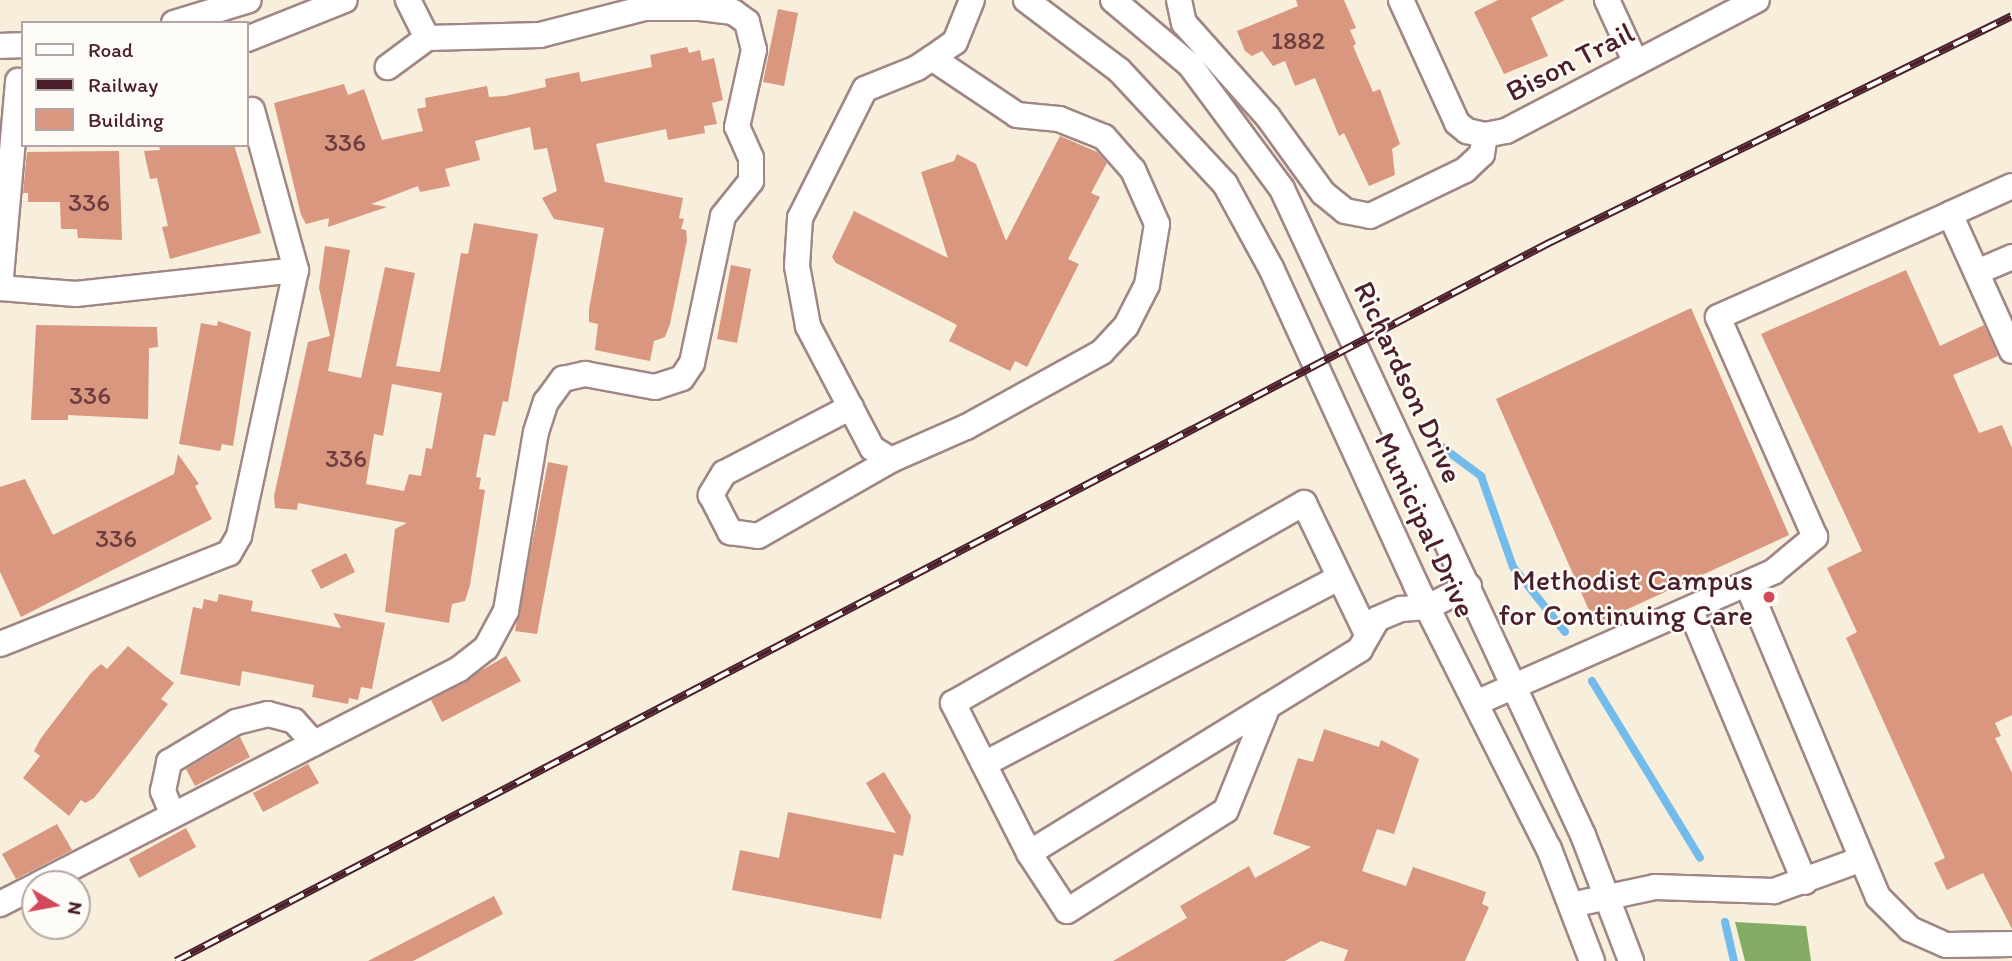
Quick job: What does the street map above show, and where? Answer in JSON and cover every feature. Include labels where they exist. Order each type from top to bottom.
[{"type":"street","points":[[181,21],[249,0]]},
{"type":"street","points":[[248,39],[345,0]]},
{"type":"street","points":[[408,0],[427,38]]},
{"type":"street","points":[[891,460],[872,448],[808,326],[797,266],[800,218],[866,89],[932,58],[955,43],[972,0]]},
{"type":"street","name":"Municipal Drive","points":[[1026,0],[1119,69],[1197,148],[1225,184],[1271,268],[1420,609],[1476,703],[1549,849],[1592,961]]},
{"type":"street","name":"Richardson Drive","points":[[1113,0],[1190,65],[1282,189],[1514,683],[1607,894]]},
{"type":"street","points":[[1179,0],[1184,23],[1268,117],[1323,193],[1345,211],[1370,216],[1465,170],[1482,154],[1485,135],[1467,131],[1457,122],[1401,0]]},
{"type":"street","points":[[1606,0],[1636,63]]},
{"type":"street","name":"Bison Trail","points":[[1485,135],[1506,131],[1758,0]]},
{"type":"street","points":[[67,870],[459,669],[486,648],[506,611],[536,432],[546,402],[563,379],[585,374],[655,387],[682,378],[698,340],[723,216],[751,181],[751,158],[737,127],[753,36],[747,22],[733,12],[645,8],[540,35],[427,38],[388,67]]},
{"type":"street","points":[[0,46],[21,45]]},
{"type":"street","points":[[851,407],[724,473],[711,495],[730,532],[758,536],[891,460],[966,427],[1102,352],[1126,326],[1147,285],[1157,224],[1133,170],[1104,137],[1059,119],[1017,115],[932,58]]},
{"type":"street","points":[[14,81],[0,288],[76,294],[296,270]]},
{"type":"street","points":[[0,644],[229,553],[239,536],[296,270],[252,110]]},
{"type":"street","points":[[1476,703],[1514,683],[1773,572],[1815,537],[1718,317],[2012,186]]},
{"type":"street","points":[[1950,214],[2011,349]]},
{"type":"street","points":[[1977,272],[2012,257]]},
{"type":"street","points":[[1268,706],[1226,810],[1067,911],[1029,853],[953,703],[1304,503],[1367,634]]},
{"type":"street","points":[[984,764],[1339,578]]},
{"type":"street","points":[[1746,584],[1858,860],[1878,897],[1910,929],[1946,945],[2012,944]]},
{"type":"street","points":[[1367,634],[1382,636],[1407,623],[1420,609],[1469,586]]},
{"type":"street","points":[[1690,609],[1805,882]]},
{"type":"street","points":[[1029,853],[1360,649],[1367,634]]},
{"type":"street","points":[[173,816],[163,791],[169,762],[236,722],[268,714],[294,721],[314,743]]},
{"type":"street","points":[[1571,905],[1607,894],[1655,887],[1717,892],[1774,891],[1805,882],[1858,860]]},
{"type":"street","points":[[0,904],[21,893]]},
{"type":"street","points":[[1607,894],[1631,961]]},
{"type":"green space","points":[[1735,922],[1806,926],[1811,961],[1745,961]]},
{"type":"building","points":[[1296,0],[1344,0],[1356,28],[1350,30],[1356,44],[1353,46],[1373,92],[1380,89],[1400,144],[1392,149],[1395,175],[1369,186],[1344,133],[1339,136],[1315,78],[1295,86],[1285,61],[1273,66],[1262,51],[1252,56],[1245,51],[1237,31],[1298,6]]},
{"type":"building","points":[[1498,0],[1565,0],[1531,18],[1548,56],[1504,74],[1474,12]]},
{"type":"building","points":[[778,9],[798,13],[784,86],[763,82]]},
{"type":"building","points":[[687,47],[689,53],[700,50],[702,61],[714,58],[723,100],[712,103],[717,124],[704,126],[705,133],[668,140],[666,129],[596,144],[605,182],[683,198],[679,218],[684,219],[681,229],[686,230],[687,240],[670,324],[665,337],[654,341],[650,361],[595,350],[598,324],[589,322],[589,309],[604,228],[554,219],[542,198],[557,191],[547,148],[534,150],[530,127],[475,141],[480,160],[445,169],[450,186],[420,192],[418,186],[371,204],[387,207],[328,227],[329,218],[306,224],[301,215],[274,103],[344,84],[348,95],[364,89],[382,140],[423,131],[417,109],[426,107],[425,98],[487,86],[489,97],[505,96],[546,87],[545,79],[579,72],[581,82],[652,67],[650,55]]},
{"type":"building","points":[[1060,136],[1097,152],[1107,163],[1091,193],[1100,197],[1068,259],[1079,264],[1027,367],[1015,361],[1010,371],[949,341],[957,325],[836,263],[832,257],[854,211],[948,258],[921,172],[954,161],[957,154],[976,164],[1006,241]]},
{"type":"building","points":[[159,147],[235,147],[261,233],[170,259],[162,227],[168,226],[157,178],[150,179],[144,151],[160,150]]},
{"type":"building","points":[[119,151],[122,240],[78,238],[77,229],[61,229],[60,202],[28,202],[28,193],[23,193],[27,152]]},
{"type":"building","points":[[474,223],[538,234],[508,402],[503,401],[495,436],[484,434],[476,477],[481,478],[479,489],[485,490],[470,585],[465,601],[452,604],[449,623],[385,612],[395,529],[407,523],[298,503],[297,510],[275,508],[274,496],[308,342],[330,336],[319,288],[325,246],[350,250],[328,371],[361,378],[385,267],[415,273],[396,366],[440,372],[461,253],[468,254]],"holes":[[[392,384],[442,393],[432,449],[426,448],[421,476],[409,474],[404,491],[366,484],[374,434],[383,436]]]},
{"type":"building","points":[[731,265],[751,269],[737,343],[717,339]]},
{"type":"building","points":[[1906,270],[1940,346],[1984,325],[1998,356],[1953,375],[1979,433],[2002,425],[2012,448],[2012,715],[1995,723],[2001,736],[1995,738],[2012,773],[2012,929],[1983,873],[1947,890],[1934,863],[1945,858],[1846,638],[1857,632],[1827,568],[1862,551],[1761,334]]},
{"type":"building","points":[[1691,308],[1789,535],[1595,624],[1496,399]]},
{"type":"building","points":[[218,321],[251,332],[233,446],[222,444],[220,451],[179,444],[201,323],[217,326]]},
{"type":"building","points":[[36,325],[157,327],[158,347],[149,348],[148,419],[68,415],[68,420],[31,420]]},
{"type":"building","points":[[178,454],[199,484],[195,486],[212,519],[21,617],[0,572],[0,487],[25,479],[53,535],[174,474]]},
{"type":"building","points":[[548,462],[568,466],[537,634],[515,631]]},
{"type":"building","points":[[346,553],[355,572],[321,589],[311,570]]},
{"type":"building","points":[[219,594],[253,601],[251,611],[341,628],[333,613],[385,623],[372,689],[361,687],[358,700],[349,698],[348,704],[312,697],[314,685],[242,671],[240,686],[180,674],[193,607],[202,609],[204,599],[217,602]]},
{"type":"building","points":[[128,646],[174,683],[161,699],[168,704],[94,798],[85,803],[81,800],[69,816],[23,778],[40,756],[34,751],[41,738],[91,673],[101,664],[107,669]]},
{"type":"building","points":[[506,656],[521,681],[442,722],[431,700]]},
{"type":"building","points":[[1324,729],[1379,747],[1381,740],[1419,759],[1394,834],[1377,829],[1362,871],[1406,886],[1413,867],[1486,892],[1482,904],[1489,907],[1465,961],[1344,961],[1348,950],[1321,941],[1285,961],[1113,961],[1187,918],[1180,906],[1249,866],[1255,878],[1311,847],[1273,834],[1298,758],[1313,762]]},
{"type":"building","points":[[240,737],[250,757],[195,786],[186,769]]},
{"type":"building","points":[[308,764],[319,783],[263,812],[253,793]]},
{"type":"building","points":[[884,772],[911,816],[903,856],[894,854],[881,919],[732,890],[740,850],[779,858],[788,812],[896,833],[866,783]]},
{"type":"building","points":[[57,824],[72,850],[33,870],[21,870],[21,876],[16,879],[2,854]]},
{"type":"building","points":[[186,828],[196,847],[139,878],[129,859]]},
{"type":"building","points":[[494,896],[503,914],[413,961],[368,961]]},
{"type":"waterway","points":[[1442,447],[1481,476],[1513,567],[1565,632]]},
{"type":"waterway","points":[[1592,681],[1700,858]]},
{"type":"waterway","points":[[1725,922],[1734,961]]},
{"type":"railway","points":[[176,961],[1551,242],[2012,16]]},
{"type":"place","name":"Methodist Campus for Continuing Care","points":[[1769,597]]}]
